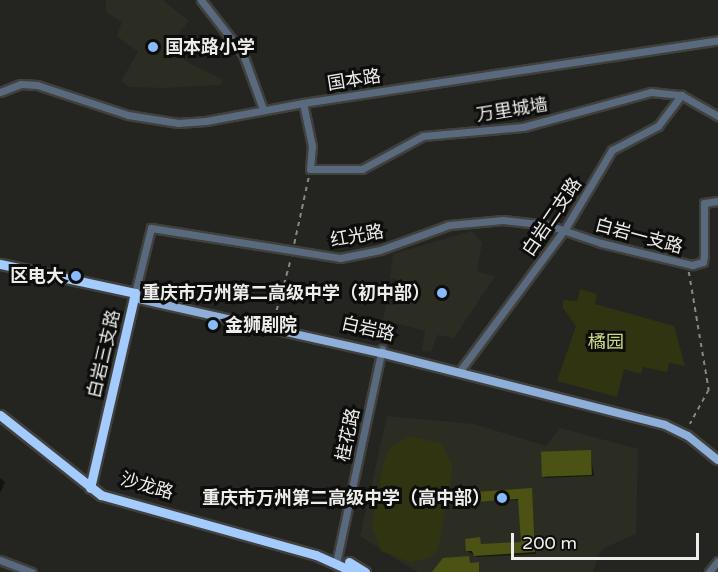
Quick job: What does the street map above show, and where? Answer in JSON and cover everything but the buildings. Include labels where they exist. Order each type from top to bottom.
[{"type":"highway","name":"白岩路","points":[[0,264],[135,296]]},
{"type":"highway","name":"白岩三支路","points":[[90,488],[135,296]]},
{"type":"highway","name":"沙龙路","points":[[0,415],[101,495],[337,560],[365,572]]},
{"type":"highway","name":"沙龙路","points":[[337,560],[354,572]]},
{"type":"main road","name":"白岩路","points":[[135,296],[382,351],[665,420],[690,432],[718,454]]},
{"type":"main road","name":"白岩路","points":[[460,370],[665,425],[688,436],[718,460]]},
{"type":"street","points":[[201,0],[223,23],[243,54],[263,109]]},
{"type":"street","name":"国本路","points":[[0,92],[21,84],[37,85],[128,115],[178,123],[718,40]]},
{"type":"street","name":"万里城墙","points":[[303,103],[312,146],[310,169],[362,169],[423,136],[523,127],[651,92],[681,95],[718,116]]},
{"type":"street","name":"白岩二支路","points":[[460,370],[565,229],[612,150],[658,126],[681,95]]},
{"type":"street","name":"白岩一支路","points":[[565,229],[601,243],[692,265],[699,264],[704,256],[704,203],[718,201]]},
{"type":"street","name":"红光路","points":[[151,228],[340,258],[380,249],[433,229],[481,220],[525,221],[565,229]]},
{"type":"street","name":"白岩三支路","points":[[135,296],[151,228]]},
{"type":"street","name":"桂花路","points":[[337,560],[382,351]]},
{"type":"street","points":[[0,560],[32,572]]},
{"type":"street","points":[[710,572],[718,561]]},
{"type":"path","points":[[690,424],[709,390],[688,274],[692,265]]},
{"type":"shaded area","name":"国本路小学","points":[[106,0],[163,0],[189,21],[170,44],[187,62],[222,79],[221,85],[130,87],[121,81],[138,52],[117,36],[122,22],[106,12]]},
{"type":"shaded area","name":"重庆市万州第二高级中学（初中部）","points":[[472,231],[482,243],[477,272],[495,276],[454,338],[437,335],[431,352],[422,350],[425,331],[383,320],[386,305],[397,305],[401,281],[390,278],[393,254]]},
{"type":"shaded area","name":"重庆市万州第二高级中学（高中部）","points":[[387,416],[474,424],[546,446],[560,428],[638,449],[636,534],[606,547],[599,553],[593,572],[417,572],[360,536]]},
{"type":"green space","name":"橘园","points":[[580,289],[597,294],[595,304],[674,326],[685,366],[669,363],[667,372],[643,367],[641,374],[624,369],[617,397],[557,381],[576,326],[563,308],[563,300],[577,301]]},
{"type":"green space","points":[[410,436],[442,444],[453,467],[438,550],[429,558],[410,562],[381,551],[372,527],[384,460],[392,446]]},
{"type":"place","name":"国本路小学","points":[[153,47]]},
{"type":"place","name":"区电大","points":[[76,276]]},
{"type":"place","name":"重庆市万州第二高级中学（初中部）","points":[[442,293]]},
{"type":"place","name":"金狮剧院","points":[[213,325]]},
{"type":"place","name":"重庆市万州第二高级中学（高中部）","points":[[502,498]]}]
